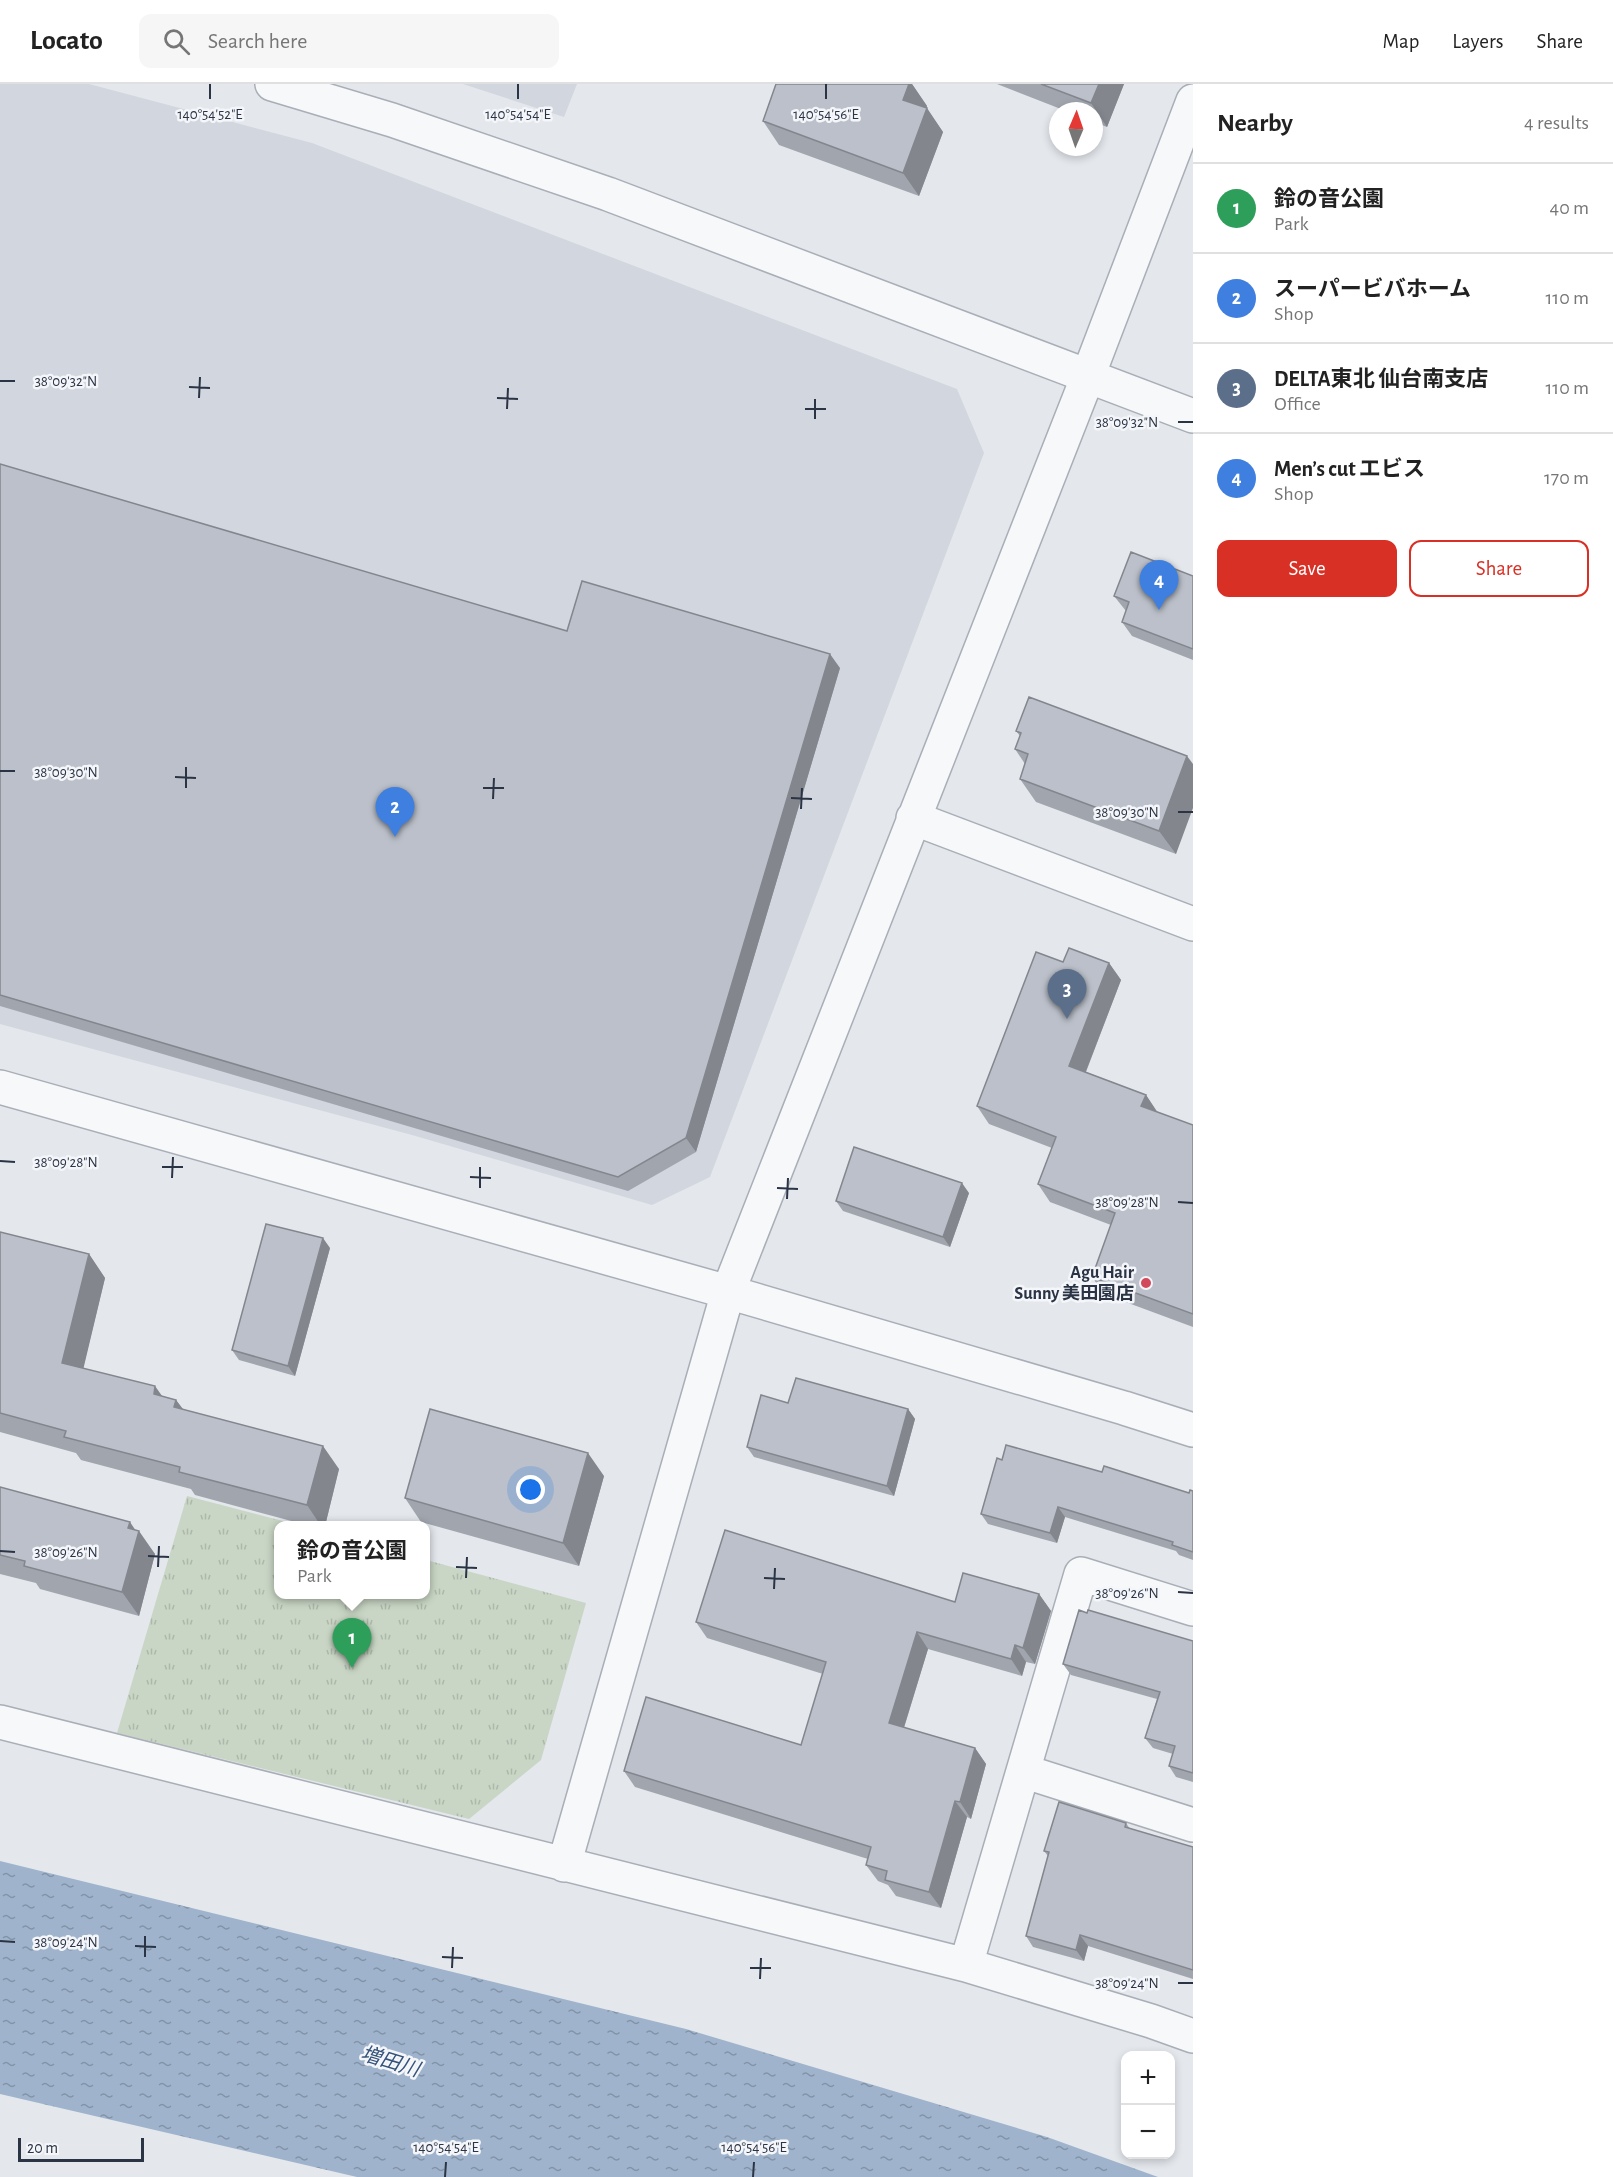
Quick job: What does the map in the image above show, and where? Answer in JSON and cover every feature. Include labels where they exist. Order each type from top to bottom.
[{"type":"street","points":[[272,84],[310,89],[597,191],[1193,416]]},
{"type":"street","points":[[564,1865],[728,1292],[1088,376],[1193,101]]},
{"type":"street","points":[[913,818],[1193,924]]},
{"type":"street","points":[[0,1087],[728,1292],[1124,1408],[1193,1431]]},
{"type":"street","points":[[966,1965],[1081,1574],[1193,1609]]},
{"type":"street","points":[[0,1722],[966,1965],[1193,2036]]},
{"type":"street","points":[[1023,1771],[1193,1825]]},
{"type":"shaded area","points":[[0,84],[89,84],[312,143],[957,389],[984,453],[710,1177],[652,1205],[412,1135],[0,1024]]},
{"type":"shaded area","points":[[463,84],[577,84],[564,117]]},
{"type":"green space","points":[[187,1496],[283,1521],[274,1521],[274,1599],[430,1599],[430,1561],[586,1603],[541,1760],[469,1819],[117,1733]]},
{"type":"water","name":"増田川","points":[[0,1861],[686,2029],[1047,2137],[1158,2177],[357,2177],[0,2094]]},
{"type":"building","points":[[776,84],[909,84],[903,100],[927,108],[903,173],[763,121]]},
{"type":"building","points":[[1041,84],[1099,84],[1091,102]]},
{"type":"building","points":[[0,464],[567,631],[582,581],[830,654],[686,1138],[618,1177],[0,995]]},
{"type":"building","points":[[1131,552],[1193,576],[1193,649],[1122,622],[1129,602],[1114,596]]},
{"type":"building","points":[[1029,697],[1187,756],[1159,831],[1020,779],[1028,754],[1015,749],[1021,733],[1016,731]]},
{"type":"building","points":[[1069,948],[1109,963],[1069,1066],[1146,1095],[1141,1106],[1193,1125],[1193,1314],[1092,1277],[1115,1213],[1038,1184],[1056,1137],[977,1106],[1036,952],[1063,962]]},
{"type":"building","points":[[854,1147],[962,1183],[943,1237],[836,1201]]},
{"type":"building","points":[[266,1224],[323,1238],[288,1366],[232,1350]]},
{"type":"building","points":[[0,1232],[89,1254],[62,1363],[155,1386],[154,1394],[176,1400],[174,1407],[323,1446],[307,1505],[179,1472],[180,1467],[64,1437],[66,1431],[0,1413]]},
{"type":"building","points":[[796,1378],[908,1409],[887,1486],[747,1447],[761,1395],[788,1403]]},
{"type":"building","points":[[430,1409],[588,1453],[563,1543],[405,1498]]},
{"type":"building","points":[[1006,1445],[1102,1472],[1104,1466],[1189,1493],[1190,1490],[1193,1491],[1193,1552],[1172,1545],[1173,1542],[1058,1507],[1050,1533],[981,1514],[997,1458],[1002,1460]]},
{"type":"building","points":[[0,1487],[130,1522],[128,1528],[139,1531],[122,1592],[24,1566],[25,1561],[0,1555]]},
{"type":"building","points":[[725,1530],[955,1602],[963,1573],[1039,1594],[1023,1648],[1015,1645],[1011,1659],[917,1632],[889,1723],[975,1748],[960,1802],[955,1801],[929,1892],[885,1880],[887,1871],[866,1865],[871,1847],[624,1771],[646,1697],[801,1745],[826,1662],[696,1622]]},
{"type":"building","points":[[1079,1610],[1087,1613],[1088,1610],[1193,1641],[1193,1773],[1169,1766],[1175,1746],[1145,1738],[1160,1692],[1063,1664]]},
{"type":"building","points":[[1059,1802],[1126,1823],[1125,1827],[1193,1847],[1193,1970],[1080,1935],[1076,1950],[1026,1936],[1049,1852],[1044,1851]]},
{"type":"place","name":"Men’s cut エビス","points":[[1159,610]]},
{"type":"place","name":"スーパービバホーム","points":[[395,837]]},
{"type":"place","name":"DELTA東北 仙台南支店","points":[[1067,1019]]},
{"type":"place","name":"Agu Hair Sunny 美田園店","points":[[1146,1283]]},
{"type":"place","name":"鈴の音公園","points":[[352,1668]]}]
